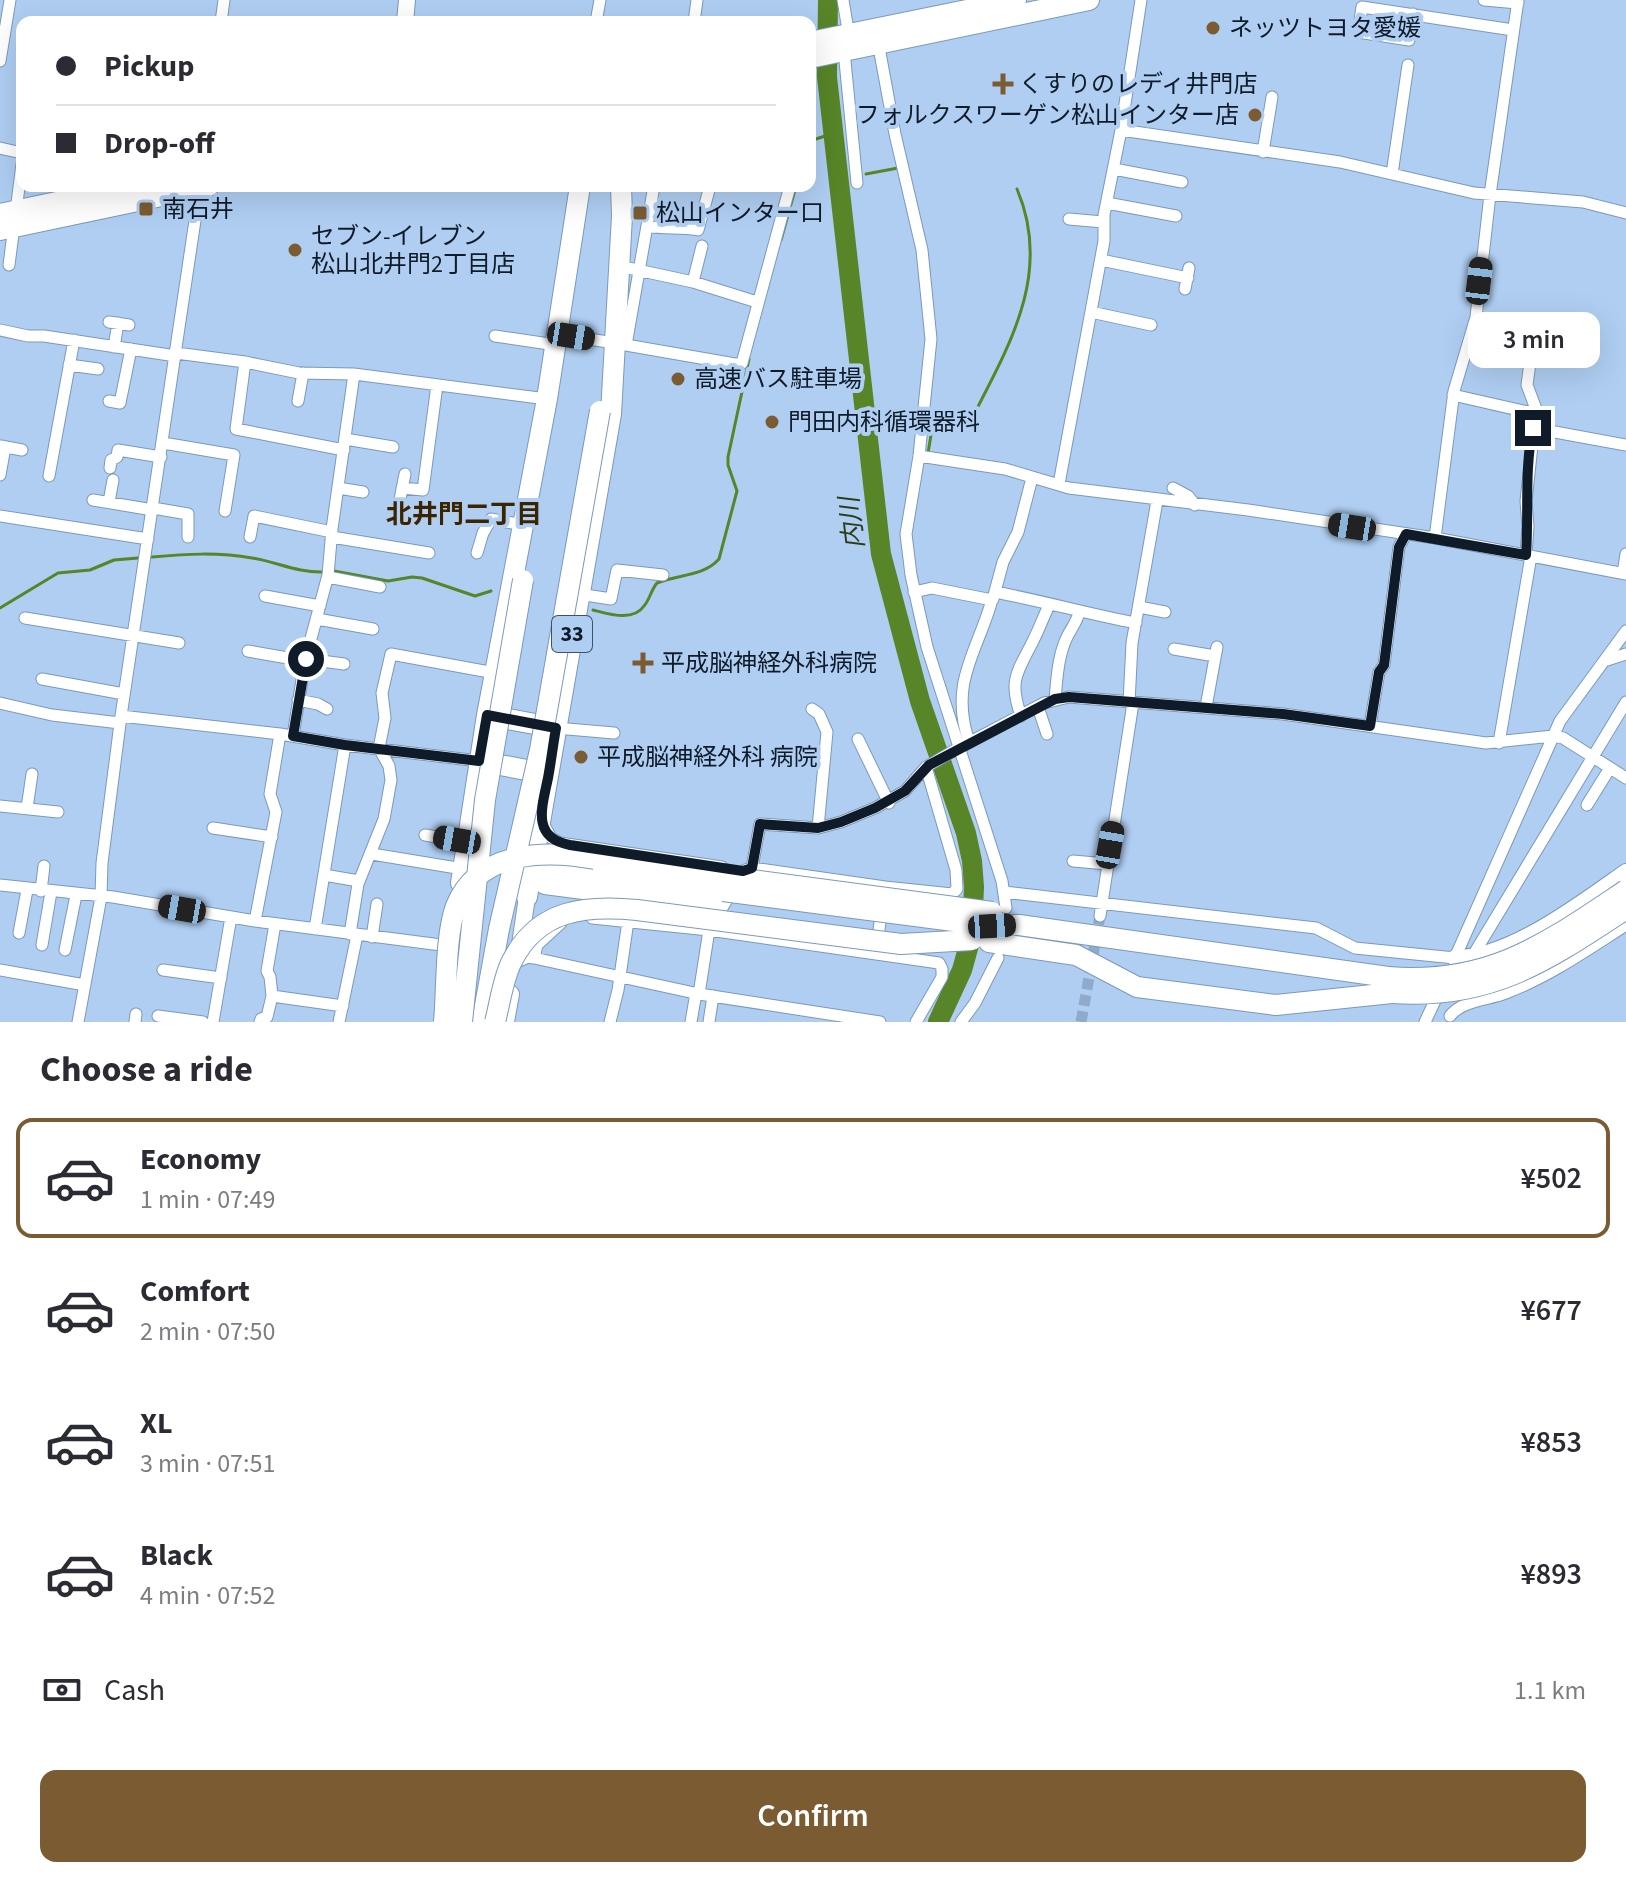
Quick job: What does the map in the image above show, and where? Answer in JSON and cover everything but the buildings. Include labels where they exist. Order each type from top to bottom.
[{"type":"highway","points":[[816,55],[840,44],[1016,0]]},
{"type":"highway","points":[[877,36],[1089,0]]},
{"type":"highway","points":[[816,42],[840,44]]},
{"type":"highway","points":[[7,221],[111,192]]},
{"type":"highway","points":[[7,221],[174,192]]},
{"type":"highway","name":"33","points":[[462,876],[487,715],[547,399],[579,192]]},
{"type":"highway","name":"33","points":[[482,1022],[499,929],[540,750],[600,411],[621,344],[630,268],[622,192]]},
{"type":"highway","name":"33","points":[[527,897],[611,414],[614,369]]},
{"type":"highway","name":"33","points":[[462,1022],[483,814],[523,580],[532,480]]},
{"type":"highway","points":[[487,715],[556,728]]},
{"type":"highway","points":[[479,761],[548,774]]},
{"type":"highway","points":[[444,1022],[451,925],[456,906],[478,876],[525,855],[562,853],[991,931],[1076,955],[1137,987],[1276,1005],[1453,977],[1501,964],[1532,950],[1626,890]]},
{"type":"highway","points":[[462,876],[530,874],[548,868],[718,899],[991,931]]},
{"type":"highway","points":[[495,1022],[511,962],[537,929],[575,910],[605,907],[901,944],[1019,925],[1453,993],[1524,971],[1564,950],[1626,909]]},
{"type":"main road","points":[[1463,958],[1516,942],[1626,872]]},
{"type":"main road","points":[[437,1022],[462,876]]},
{"type":"main road","points":[[506,1022],[527,897]]},
{"type":"street","points":[[0,61],[10,0]]},
{"type":"street","points":[[843,0],[840,44],[857,183]]},
{"type":"street","points":[[1059,484],[1101,260],[1103,222],[1141,0]]},
{"type":"street","points":[[1435,538],[1453,395],[1476,317],[1518,2],[1484,0]]},
{"type":"street","points":[[1413,14],[1409,40],[1358,32],[1362,7],[1413,14],[1513,30]]},
{"type":"street","points":[[877,36],[926,275],[931,349],[919,456],[906,534],[914,592],[931,661],[961,746],[1004,892],[991,931],[975,1003],[961,1022]]},
{"type":"street","points":[[1392,174],[1408,65]]},
{"type":"street","points":[[1263,152],[1272,97]]},
{"type":"street","points":[[1121,130],[1340,162],[1458,190],[1583,202],[1626,213]]},
{"type":"street","points":[[1114,169],[1182,182]]},
{"type":"street","points":[[9,265],[7,221],[16,187]]},
{"type":"street","points":[[78,1022],[101,897],[102,863],[120,719],[202,192]]},
{"type":"street","points":[[653,192],[647,226],[630,268],[693,282],[757,302]]},
{"type":"street","points":[[647,226],[698,230],[708,192]]},
{"type":"street","points":[[495,336],[556,345],[571,336],[742,363],[788,192]]},
{"type":"street","points":[[1107,203],[1176,216]]},
{"type":"street","points":[[1069,219],[1103,222]]},
{"type":"street","points":[[693,282],[702,246]]},
{"type":"street","points":[[1101,260],[1187,278]]},
{"type":"street","points":[[1091,312],[1151,325]]},
{"type":"street","points":[[114,347],[118,323]]},
{"type":"street","points":[[0,330],[245,362],[303,373],[354,374],[547,399]]},
{"type":"street","points":[[49,476],[74,340]]},
{"type":"street","points":[[109,401],[120,403],[131,349]]},
{"type":"street","points":[[1499,743],[1528,556],[1526,501],[1536,414],[1535,401],[1527,385],[1531,355]]},
{"type":"street","points":[[245,362],[236,429],[344,445],[393,447]]},
{"type":"street","points":[[69,365],[98,369]]},
{"type":"street","points":[[298,401],[303,373]]},
{"type":"street","points":[[293,736],[306,660],[328,577],[354,374]]},
{"type":"street","points":[[405,474],[401,493],[423,490],[437,385]]},
{"type":"street","points":[[1453,395],[1536,414]]},
{"type":"street","points":[[1533,428],[1626,445]]},
{"type":"street","points":[[163,443],[234,455],[225,511]]},
{"type":"street","points":[[0,475],[2,446],[22,450]]},
{"type":"street","points":[[109,502],[111,474],[118,450],[161,457]]},
{"type":"street","points":[[919,456],[986,466],[1069,488],[1248,510],[1435,538],[1624,573],[1626,554]]},
{"type":"street","points":[[961,746],[964,676],[994,596],[1003,562],[1018,532],[1032,478]]},
{"type":"street","points":[[338,488],[363,492]]},
{"type":"street","points":[[1173,488],[1188,496],[1195,505]]},
{"type":"street","points":[[93,500],[188,514],[188,537]]},
{"type":"street","points":[[1100,916],[1131,703],[1130,655],[1157,501]]},
{"type":"street","points":[[0,516],[148,539]]},
{"type":"street","points":[[250,537],[254,516],[394,547],[423,548]]},
{"type":"street","points":[[477,553],[491,519],[523,525]]},
{"type":"street","points":[[394,547],[396,534]]},
{"type":"street","points":[[1370,726],[1379,672],[1384,665],[1399,547],[1406,534]]},
{"type":"street","points":[[579,594],[611,599],[617,570],[663,575]]},
{"type":"street","points":[[328,577],[380,587]]},
{"type":"street","points":[[914,592],[932,588],[1041,601],[1136,623]]},
{"type":"street","points":[[265,596],[320,606]]},
{"type":"street","points":[[1021,716],[1016,675],[1049,605]]},
{"type":"street","points":[[1139,607],[1165,612]]},
{"type":"street","points":[[1055,699],[1060,658],[1068,632],[1077,623],[1079,612]]},
{"type":"street","points":[[25,618],[179,643]]},
{"type":"street","points":[[317,619],[373,629]]},
{"type":"street","points":[[1463,958],[1560,721],[1626,631]]},
{"type":"street","points":[[1174,649],[1216,652],[1206,707]]},
{"type":"street","points":[[248,651],[344,664]]},
{"type":"street","points":[[339,1022],[354,935],[359,881],[384,819],[391,780],[389,766],[379,748],[385,718],[382,693],[391,654],[495,673]]},
{"type":"street","points":[[1604,661],[1626,654]]},
{"type":"street","points":[[42,679],[124,694]]},
{"type":"street","points":[[691,1022],[709,930],[748,870],[760,824],[818,828],[889,803],[905,791],[927,766],[1055,699],[1069,697],[1206,707],[1499,743],[1553,736],[1563,738],[1626,778]]},
{"type":"street","points":[[298,700],[327,709]]},
{"type":"street","points":[[1425,1022],[1626,702]]},
{"type":"street","points":[[0,703],[52,715],[280,734],[479,761]]},
{"type":"street","points":[[1038,707],[1047,734]]},
{"type":"street","points":[[812,709],[819,714],[827,732],[818,828]]},
{"type":"street","points":[[556,728],[614,733]]},
{"type":"street","points":[[255,921],[276,812],[270,794],[280,734]]},
{"type":"street","points":[[858,739],[889,803]]},
{"type":"street","points":[[315,929],[345,745]]},
{"type":"street","points":[[540,815],[545,830],[560,843],[748,870],[952,894],[957,889],[956,870],[927,766]]},
{"type":"street","points":[[1587,805],[1610,768]]},
{"type":"street","points":[[27,808],[32,774]]},
{"type":"street","points":[[0,806],[58,812]]},
{"type":"street","points":[[213,828],[272,837]]},
{"type":"street","points":[[425,835],[467,842]]},
{"type":"street","points":[[372,854],[462,876]]},
{"type":"street","points":[[1073,861],[1107,864]]},
{"type":"street","points":[[42,945],[46,892],[44,866]]},
{"type":"street","points":[[324,875],[359,881]]},
{"type":"street","points":[[0,885],[449,946]]},
{"type":"street","points":[[876,952],[885,887]]},
{"type":"street","points":[[19,933],[27,890]]},
{"type":"street","points":[[1004,892],[1316,928],[1355,948],[1463,958]]},
{"type":"street","points":[[65,950],[76,895]]},
{"type":"street","points":[[372,937],[377,904]]},
{"type":"street","points":[[213,1022],[231,917]]},
{"type":"street","points":[[534,958],[537,945],[569,918],[709,930],[939,963],[942,977],[916,1022]]},
{"type":"street","points":[[610,1022],[628,921]]},
{"type":"street","points":[[260,1022],[267,1017],[272,996],[267,971],[275,924]]},
{"type":"street","points":[[1432,1009],[1452,1019],[1461,1006],[1495,998],[1537,980],[1626,925]]},
{"type":"street","points":[[517,962],[528,957],[697,994],[880,1022]]},
{"type":"street","points":[[163,970],[221,978]]},
{"type":"street","points":[[4,975],[85,985]]},
{"type":"street","points":[[272,996],[343,1006]]},
{"type":"street","points":[[709,1022],[713,996]]},
{"type":"street","points":[[158,1016],[203,1022]]},
{"type":"waterway","name":"内川","points":[[828,0],[827,77],[881,554],[920,701],[966,833],[972,861],[972,934],[962,970],[938,1022]]},
{"type":"waterway","points":[[816,139],[834,133]]},
{"type":"waterway","points":[[866,174],[898,168]]},
{"type":"waterway","points":[[928,453],[933,423],[957,426],[971,420],[1012,337],[1022,308],[1030,250],[1027,220],[1017,189]]},
{"type":"waterway","points":[[781,240],[794,192]]},
{"type":"waterway","points":[[593,610],[620,616],[634,614],[644,606],[657,583],[706,569],[719,559],[737,491],[728,457],[749,359]]},
{"type":"waterway","points":[[152,557],[227,555],[324,572]]},
{"type":"waterway","points":[[0,608],[58,573],[90,570],[114,560],[138,558]]},
{"type":"waterway","points":[[334,571],[388,581],[422,578],[475,596],[491,591]]},
{"type":"tunnel","points":[[1081,1022],[1100,916]]},
{"type":"place","name":"ネッツトヨタ愛媛","points":[[1213,28]]},
{"type":"place","name":"くすりのレディ井門店","points":[[1003,84]]},
{"type":"place","name":"フォルクスワーゲン松山インター店","points":[[1255,115]]},
{"type":"place","name":"南石井","points":[[146,209]]},
{"type":"place","name":"松山インター口","points":[[640,213]]},
{"type":"place","name":"セブン-イレブン 松山北井門2丁目店","points":[[295,250]]},
{"type":"place","name":"高速バス駐車場","points":[[678,379]]},
{"type":"place","name":"門田内科循環器科","points":[[772,422]]},
{"type":"place","name":"平成脳神経外科病院","points":[[643,663]]},
{"type":"place","name":"平成脳神経外科 病院","points":[[581,757]]},
{"type":"district","name":"北井門二丁目","points":[[464,514]]},
{"type":"route","points":[[306,659],[293,736],[479,761],[487,715],[556,728],[540,815],[551,838],[570,845],[743,871],[752,868],[760,824],[818,828],[889,803],[929,765],[1055,699],[1069,697],[1206,707],[1370,726],[1379,672],[1384,665],[1399,547],[1406,534],[1526,555],[1526,501],[1533,428]]}]
